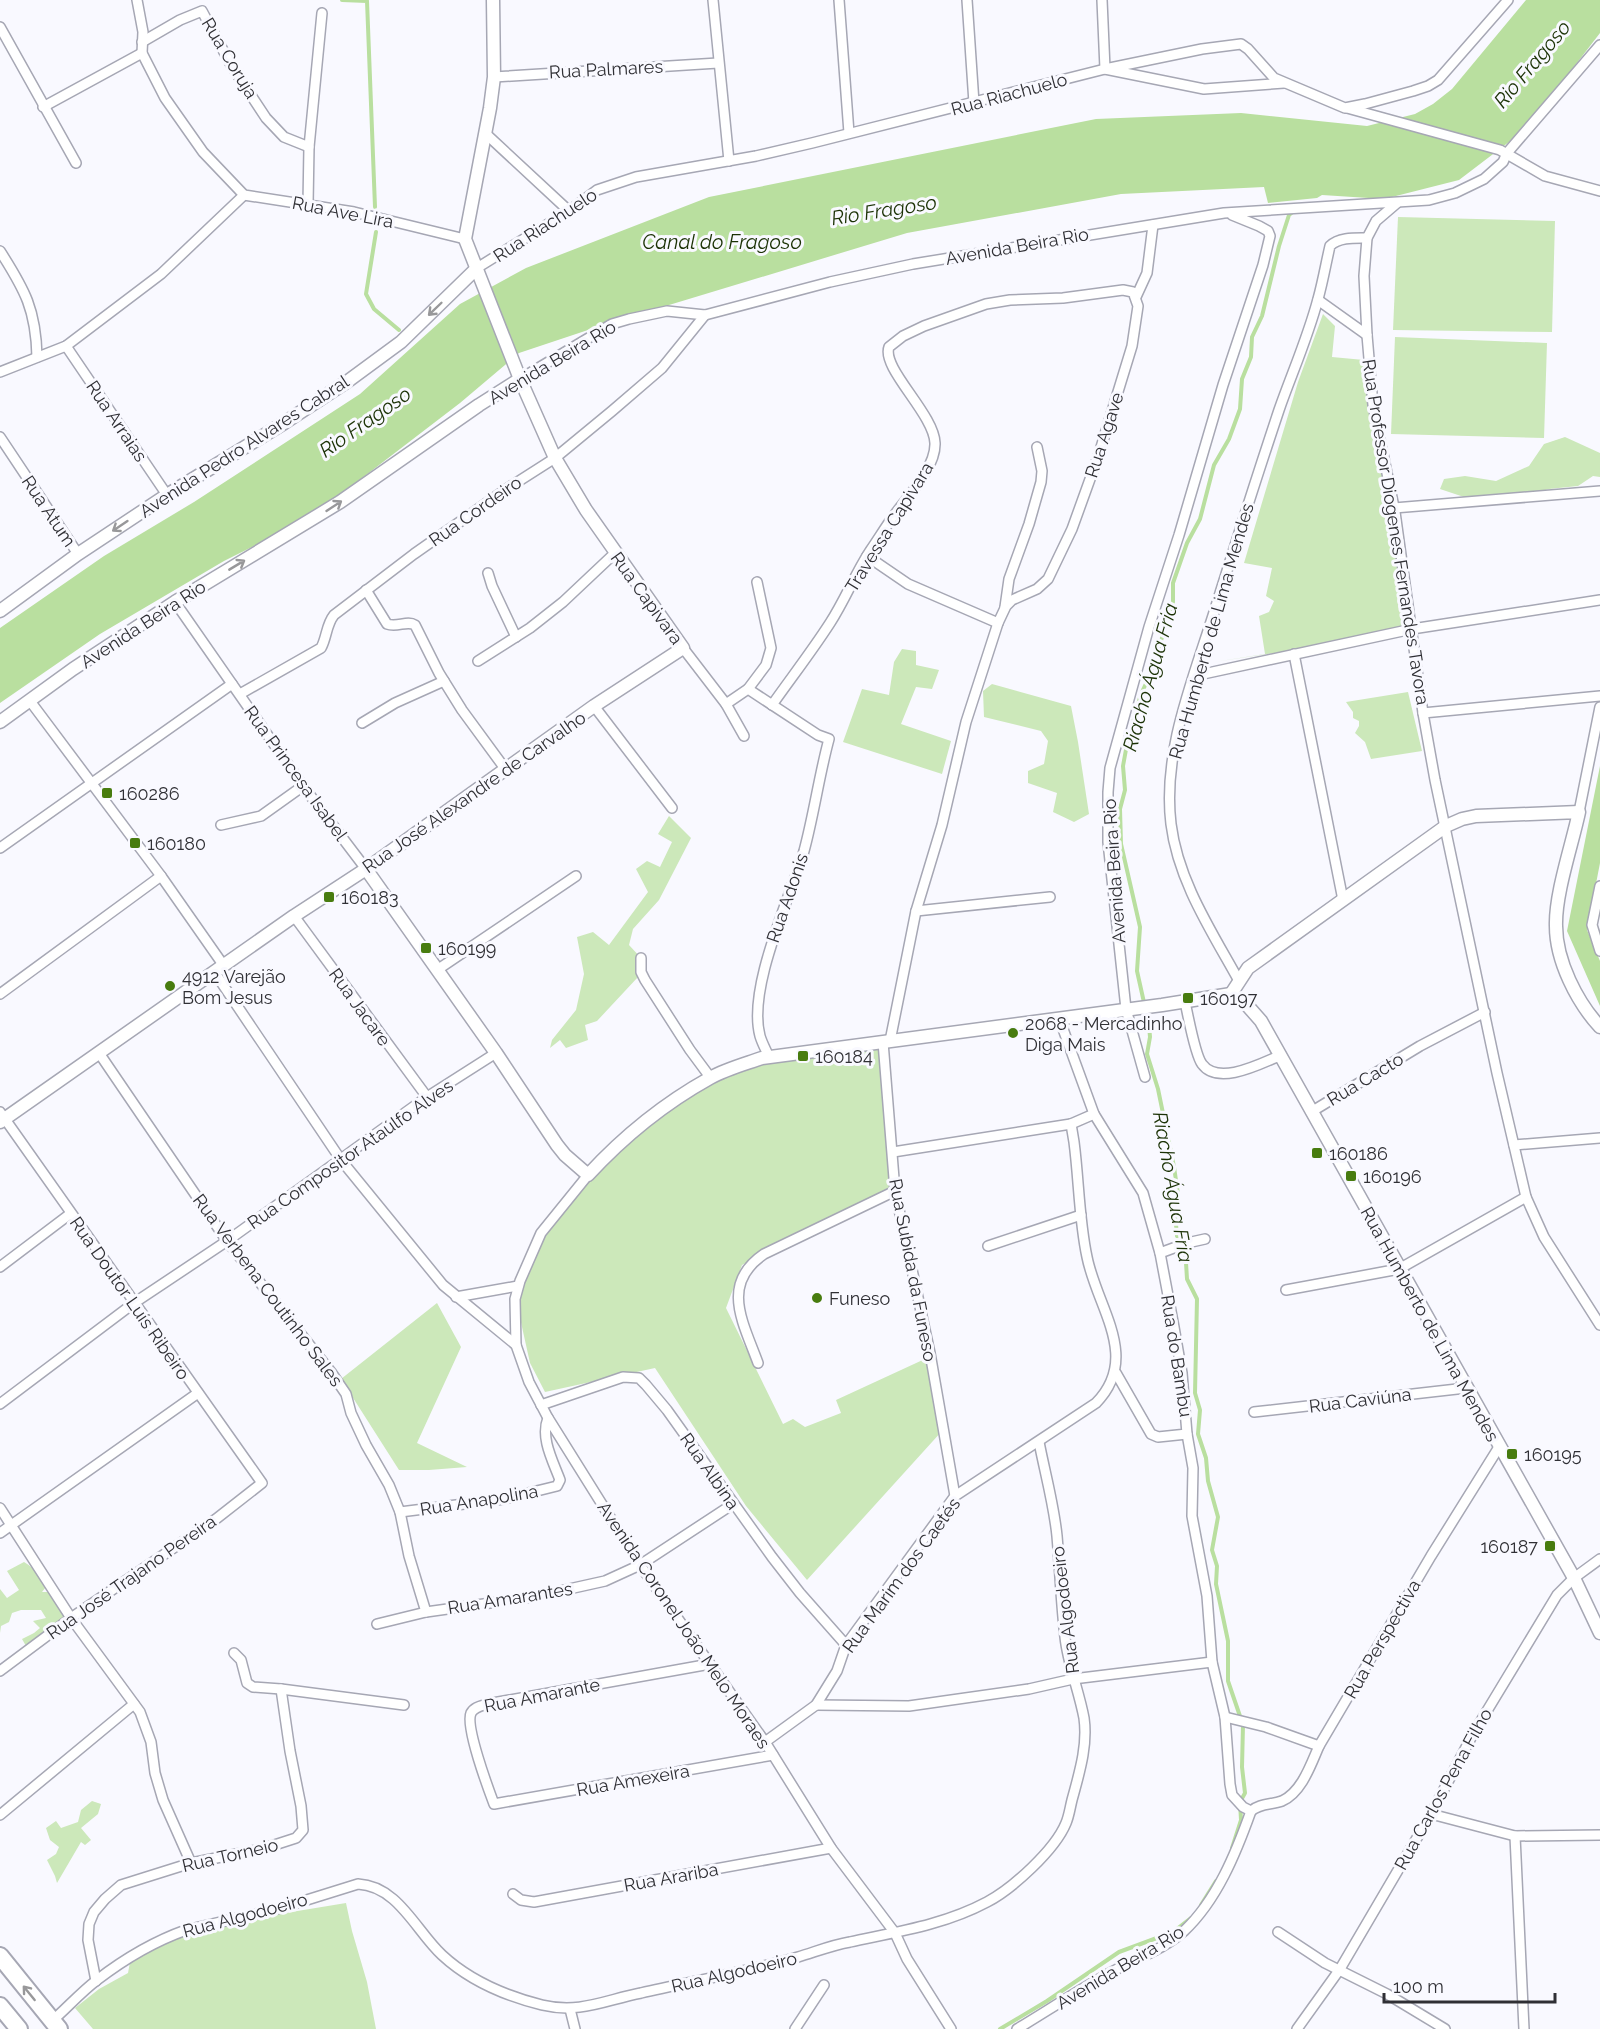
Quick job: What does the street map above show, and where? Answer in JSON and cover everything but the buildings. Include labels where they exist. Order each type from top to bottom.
[{"type":"highway","points":[[0,1956],[56,2025]]},
{"type":"highway","points":[[0,2006],[19,2029]]},
{"type":"highway","points":[[0,2024],[4,2029]]},
{"type":"main road","points":[[493,0],[494,77],[465,238],[520,379]]},
{"type":"main road","name":"Avenida Pedro Alvares Cabral","points":[[0,611],[78,554],[167,495],[284,423],[356,375],[401,342],[479,272]]},
{"type":"main road","name":"Rua Capivara","points":[[520,379],[555,458],[579,501],[683,648]]},
{"type":"main road","name":"Avenida Beira Rio","points":[[0,722],[73,669],[175,602],[340,502],[520,379]]},
{"type":"main road","name":"Rua José Alexandre de Carvalho","points":[[2,1118],[294,916],[366,869],[594,706],[683,648]]},
{"type":"main road","points":[[588,1175],[651,1117],[710,1077],[736,1066],[769,1057],[1231,994],[1248,968],[1260,959],[1446,826],[1476,816],[1579,812],[1557,911],[1556,936],[1571,983],[1583,1005],[1600,1027]]},
{"type":"main road","name":"Rua Princesa Isabel","points":[[366,869],[496,1053],[557,1145],[588,1175]]},
{"type":"main road","name":"Rua Humberto de Lima Mendes","points":[[1231,994],[1246,1004],[1261,1021],[1574,1578],[1600,1633]]},
{"type":"street","points":[[0,372],[66,346],[161,274],[244,195],[203,152],[165,98],[142,53],[142,23],[137,0]]},
{"type":"street","points":[[713,0],[729,161]]},
{"type":"street","points":[[839,0],[849,134]]},
{"type":"street","points":[[967,0],[974,103]]},
{"type":"street","points":[[1102,0],[1105,69],[1204,89],[1284,83]]},
{"type":"street","points":[[1345,108],[1365,105],[1428,86],[1448,69],[1508,0]]},
{"type":"street","name":"Rua Coruja","points":[[142,42],[180,20],[202,11],[231,65],[266,118],[284,137],[309,147]]},
{"type":"street","points":[[308,204],[309,147],[322,13]]},
{"type":"street","points":[[0,27],[76,163]]},
{"type":"street","name":"Rua Riachuelo","points":[[479,272],[597,190],[636,177],[729,161],[849,134],[1105,69],[1202,49],[1242,44],[1271,75],[1284,83],[1345,108]]},
{"type":"street","points":[[1367,238],[1376,221],[1398,203],[1429,200],[1455,193],[1491,174],[1503,162],[1503,151],[1600,45]]},
{"type":"street","points":[[43,107],[142,53]]},
{"type":"street","name":"Rua Palmares","points":[[494,77],[718,63]]},
{"type":"street","points":[[1345,108],[1503,151],[1545,176],[1600,191]]},
{"type":"street","points":[[485,133],[569,211]]},
{"type":"street","name":"Rua Ave Lira","points":[[244,195],[376,216],[465,238]]},
{"type":"street","name":"Avenida Beira Rio","points":[[520,379],[612,324],[667,311],[705,315],[830,282],[913,264],[1224,213],[1398,203]]},
{"type":"street","name":"Avenida Beira Rio","points":[[1145,1077],[1127,1008],[1108,842],[1110,768],[1149,627],[1223,385],[1263,265],[1270,236],[1268,231],[1259,226],[1224,213]]},
{"type":"street","points":[[1136,297],[1147,273],[1153,225]]},
{"type":"street","name":"Rua Humberto de Lima Mendes","points":[[1239,981],[1206,921],[1181,866],[1173,837],[1170,776],[1177,739],[1194,676],[1280,409],[1318,300],[1332,244],[1342,239],[1367,238]]},
{"type":"street","name":"Rua Professor Diogenes Fernandes Tavora","points":[[1367,238],[1364,276],[1373,405],[1394,508],[1423,713],[1435,780],[1497,1073],[1526,1197],[1544,1237],[1600,1325]]},
{"type":"street","points":[[0,251],[19,280],[30,303],[35,321],[37,357]]},
{"type":"street","name":"Travessa Capivara","points":[[772,705],[830,624],[867,556],[919,482],[934,453],[934,435],[927,418],[897,374],[887,354],[889,347],[924,326],[986,304],[1010,300],[1071,298],[1123,290],[1133,292],[1136,297]]},
{"type":"street","name":"Rua Agave","points":[[916,911],[942,825],[966,722],[998,623],[1012,600],[1037,588],[1048,579],[1072,529],[1125,370],[1137,322],[1136,297]]},
{"type":"street","points":[[1318,300],[1367,335]]},
{"type":"street","name":"Rua Cordeiro","points":[[240,694],[321,648],[328,625],[334,615],[508,488],[555,458],[662,368],[705,315]]},
{"type":"street","name":"Rua Arraias","points":[[66,346],[167,495]]},
{"type":"street","name":"Rua Atum","points":[[0,437],[78,554]]},
{"type":"street","points":[[1004,612],[1009,579],[1041,482],[1042,471],[1037,447]]},
{"type":"street","points":[[1394,508],[1600,491]]},
{"type":"street","points":[[478,662],[564,602],[615,553]]},
{"type":"street","points":[[867,556],[908,584],[998,623]]},
{"type":"street","points":[[488,573],[516,637]]},
{"type":"street","points":[[726,704],[748,689],[766,665],[771,648],[757,582]]},
{"type":"street","points":[[366,590],[387,624],[393,626],[411,623],[416,625],[444,681],[462,710],[506,770]]},
{"type":"street","points":[[1194,676],[1412,629],[1600,600]]},
{"type":"street","name":"Rua Princesa Isabel","points":[[175,602],[303,786],[366,869]]},
{"type":"street","name":"Rua Capivara","points":[[683,648],[726,704],[744,736]]},
{"type":"street","points":[[1294,654],[1343,900]]},
{"type":"street","points":[[362,723],[395,703],[444,681]]},
{"type":"street","points":[[0,848],[232,684]]},
{"type":"street","points":[[748,689],[772,705]]},
{"type":"street","points":[[1423,713],[1600,696]]},
{"type":"street","points":[[30,701],[161,876],[341,1160],[436,1277],[456,1297],[516,1345]]},
{"type":"street","name":"Rua Adonis","points":[[769,1057],[760,1035],[759,1003],[769,952],[794,884],[804,848],[829,739],[818,735],[772,705]]},
{"type":"street","points":[[594,706],[672,808]]},
{"type":"street","points":[[1579,812],[1600,707]]},
{"type":"street","points":[[221,825],[261,816],[303,786]]},
{"type":"street","points":[[0,994],[161,876]]},
{"type":"street","points":[[437,970],[576,876]]},
{"type":"street","points":[[1600,886],[1598,910],[1592,932],[1600,951]]},
{"type":"street","points":[[886,1042],[916,911],[1050,897]]},
{"type":"street","name":"Rua Jacare","points":[[294,916],[427,1097]]},
{"type":"street","points":[[641,958],[641,972],[645,980],[710,1077]]},
{"type":"street","points":[[1185,1002],[1200,1063],[1208,1071],[1222,1074],[1248,1068],[1279,1056]]},
{"type":"street","name":"Rua Cacto","points":[[1311,1112],[1420,1046],[1485,1012]]},
{"type":"street","name":"Rua do Bambu","points":[[1059,1018],[1094,1114],[1143,1193],[1160,1253],[1182,1373],[1187,1434],[1158,1437],[1150,1434],[1116,1373]]},
{"type":"street","name":"Rua Subida da Funeso","points":[[886,1042],[895,1191],[930,1353],[955,1496]]},
{"type":"street","name":"Rua Verbena Coutinho Sales","points":[[99,1053],[227,1241],[346,1394],[351,1413],[389,1485],[400,1512],[409,1556],[426,1611]]},
{"type":"street","name":"Rua Compositor Ataúlfo Alves","points":[[0,1404],[134,1303],[227,1241],[427,1097],[496,1053]]},
{"type":"street","points":[[893,1152],[1071,1124],[1094,1114]]},
{"type":"street","name":"Rua Doutor Luís Ribeiro","points":[[2,1118],[262,1483]]},
{"type":"street","points":[[1071,1124],[1087,1258],[1112,1331],[1116,1373]]},
{"type":"street","points":[[1514,1145],[1600,1138]]},
{"type":"street","points":[[516,1345],[515,1299],[518,1286],[541,1233],[588,1175]]},
{"type":"street","points":[[758,1363],[738,1301],[739,1285],[744,1271],[764,1254],[895,1191]]},
{"type":"street","points":[[1286,1290],[1399,1269],[1526,1197]]},
{"type":"street","points":[[0,1267],[70,1214]]},
{"type":"street","points":[[988,1246],[1081,1215]]},
{"type":"street","points":[[1160,1253],[1205,1239]]},
{"type":"street","points":[[456,1297],[518,1286]]},
{"type":"street","name":"Avenida Coronel João Melo Moraes","points":[[516,1345],[529,1382],[548,1418],[640,1565],[765,1742],[831,1848],[895,1933],[907,1959],[951,2029]]},
{"type":"street","name":"Rua Marim dos Caetés","points":[[765,1742],[816,1705],[837,1671],[846,1645],[955,1496],[1096,1403],[1107,1390],[1116,1373]]},
{"type":"street","name":"Rua Albina","points":[[541,1405],[609,1381],[627,1377],[639,1378],[667,1410],[733,1504],[800,1593],[846,1645]]},
{"type":"street","name":"Rua Caviúna","points":[[1254,1412],[1466,1388]]},
{"type":"street","points":[[0,1533],[198,1393]]},
{"type":"street","name":"Rua Anapolina","points":[[400,1512],[504,1499],[557,1486],[560,1480],[544,1429],[548,1418]]},
{"type":"street","points":[[1187,1434],[1193,1468],[1192,1516],[1207,1596],[1212,1662],[1228,1718],[1232,1796],[1247,1809]]},
{"type":"street","name":"Rua Algodoeiro","points":[[56,2025],[96,1981],[136,1954],[172,1935],[281,1908],[348,1886],[367,1885],[390,1898],[410,1917],[442,1955],[468,1974],[500,1992],[544,2005],[570,2009],[759,1969],[848,1942],[895,1933],[955,1916],[1005,1892],[1055,1840],[1066,1823],[1085,1746],[1084,1720],[1065,1639],[1057,1533],[1039,1442]]},
{"type":"street","name":"Rua Perspectiva","points":[[1247,1809],[1281,1801],[1288,1797],[1305,1777],[1319,1746],[1431,1556],[1499,1447]]},
{"type":"street","name":"Rua José Trajano Pereira","points":[[0,1671],[262,1483]]},
{"type":"street","name":"Rua Amarantes","points":[[377,1624],[426,1611],[543,1595],[605,1581],[640,1565],[733,1504]]},
{"type":"street","points":[[0,1508],[71,1618],[140,1712],[151,1742],[155,1773],[163,1800],[191,1863]]},
{"type":"street","name":"Rua Carlos Pena Filho","points":[[1297,2029],[1340,1969],[1431,1814],[1473,1734],[1557,1595],[1574,1578],[1600,1559]]},
{"type":"street","points":[[234,1653],[240,1660],[249,1686],[404,1705]]},
{"type":"street","points":[[816,1705],[909,1706],[1018,1690],[1073,1679],[1212,1662]]},
{"type":"street","name":"Rua Amarante","points":[[494,1804],[471,1730],[470,1715],[475,1708],[710,1664]]},
{"type":"street","name":"Rua Torneio","points":[[96,1981],[88,1930],[94,1912],[105,1899],[126,1883],[191,1863],[262,1849],[296,1838],[303,1830],[281,1689]]},
{"type":"street","points":[[0,1815],[134,1704]]},
{"type":"street","points":[[1228,1718],[1319,1746]]},
{"type":"street","name":"Rua Amexeira","points":[[494,1804],[773,1755]]},
{"type":"street","name":"Avenida Beira Rio","points":[[1017,2029],[1107,1974],[1160,1947],[1182,1932],[1209,1900],[1224,1874],[1247,1809]]},
{"type":"street","points":[[1431,1814],[1515,1836],[1600,1834]]},
{"type":"street","points":[[1515,1836],[1524,2029]]},
{"type":"street","name":"Rua Arariba","points":[[513,1894],[521,1900],[534,1902],[831,1848]]},
{"type":"street","points":[[1278,1932],[1325,1963],[1387,1994],[1445,2029]]},
{"type":"street","points":[[795,2029],[824,1985]]},
{"type":"street","points":[[570,2009],[575,2029]]},
{"type":"shaded area","points":[[1398,217],[1555,221],[1552,332],[1393,330]]},
{"type":"shaded area","points":[[1323,314],[1335,326],[1332,357],[1364,360],[1369,407],[1395,512],[1412,629],[1368,639],[1214,662],[1265,654],[1259,616],[1269,612],[1274,601],[1266,596],[1272,568],[1244,563],[1298,382]]},
{"type":"shaded area","points":[[1395,337],[1547,343],[1544,438],[1391,434]]},
{"type":"shaded area","points":[[1565,437],[1600,453],[1600,477],[1593,476],[1578,486],[1549,489],[1514,498],[1476,501],[1440,489],[1444,479],[1465,476],[1496,481],[1529,466],[1544,444]]},
{"type":"shaded area","points":[[902,649],[916,651],[916,665],[939,670],[932,689],[916,687],[901,724],[951,741],[942,774],[843,742],[862,689],[889,695],[894,662]]},
{"type":"shaded area","points":[[992,684],[1071,706],[1089,814],[1074,822],[1053,812],[1057,793],[1028,783],[1028,771],[1044,764],[1048,741],[1041,731],[984,717],[983,691]]},
{"type":"shaded area","points":[[1408,692],[1422,751],[1371,759],[1365,742],[1355,733],[1359,721],[1353,718],[1353,712],[1346,702]]},
{"type":"shaded area","points":[[669,816],[691,838],[659,900],[633,929],[629,945],[641,958],[638,977],[597,1021],[585,1025],[588,1040],[566,1048],[560,1040],[550,1048],[552,1040],[576,1010],[584,974],[577,937],[593,932],[609,945],[648,892],[636,869],[647,861],[660,867],[672,842],[658,834]]},
{"type":"shaded area","points":[[879,1046],[895,1185],[742,1265],[726,1308],[783,1424],[793,1419],[805,1427],[841,1413],[836,1400],[927,1358],[942,1431],[807,1580],[746,1506],[655,1368],[545,1392],[530,1363],[516,1300],[537,1247],[594,1171],[646,1122],[730,1069]]},
{"type":"shaded area","points":[[437,1303],[461,1347],[417,1443],[467,1467],[399,1470],[341,1379]]},
{"type":"shaded area","points":[[24,1562],[34,1570],[46,1587],[42,1592],[50,1592],[65,1619],[26,1646],[22,1639],[40,1628],[33,1621],[46,1618],[41,1610],[21,1610],[12,1613],[9,1622],[1,1626],[0,1633],[0,1589],[7,1598],[19,1590],[7,1571]]},
{"type":"shaded area","points":[[92,1801],[101,1804],[98,1814],[81,1828],[91,1840],[85,1845],[81,1842],[57,1883],[47,1860],[56,1854],[59,1847],[50,1840],[46,1828],[56,1821],[61,1828],[78,1822],[81,1810]]},
{"type":"shaded area","points":[[346,1903],[367,1982],[376,2029],[93,2029],[75,2008],[99,1989],[128,1973],[130,1962],[173,1937],[261,1917]]},
{"type":"water","name":"Canal do Fragoso","points":[[1526,0],[1600,0],[1600,33],[1526,129],[1459,180],[1384,199],[1322,195],[1317,198],[1268,203],[1264,187],[1121,194],[907,233],[603,325],[519,353],[460,403],[310,518],[224,561],[100,634],[0,703],[0,628],[104,556],[194,502],[360,394],[460,304],[526,268],[709,197],[1096,119],[1241,113],[1367,126],[1415,114],[1452,89]]},
{"type":"water","points":[[1600,766],[1600,863],[1587,930],[1600,961],[1600,1006],[1567,931]]},
{"type":"waterway","points":[[342,0],[367,1],[375,207]]},
{"type":"waterway","name":"Riacho Água Fria","points":[[1232,1848],[1241,1820],[1240,1802],[1245,1793],[1242,1767],[1243,1725],[1228,1681],[1228,1641],[1216,1584],[1217,1566],[1212,1550],[1218,1517],[1208,1481],[1206,1458],[1198,1434],[1200,1410],[1195,1393],[1197,1299],[1187,1279],[1185,1246],[1177,1236],[1175,1213],[1178,1194],[1174,1167],[1158,1089],[1147,1054],[1150,1037],[1149,1025],[1137,971],[1140,927],[1121,844],[1120,809],[1125,790],[1123,766],[1127,744],[1141,694],[1151,673],[1173,602],[1173,583],[1187,543],[1200,519],[1214,465],[1229,439],[1240,409],[1242,379],[1251,357],[1252,337],[1262,316],[1289,215],[1295,210]]},
{"type":"waterway","points":[[376,232],[366,294],[374,309],[399,330]]},
{"type":"waterway","name":"Riacho Água Fria","points":[[1201,1905],[1216,1881]]},
{"type":"waterway","name":"Riacho Água Fria","points":[[1000,2029],[1047,2001],[1119,1952],[1173,1932],[1191,1918]]},
{"type":"place","name":"160286","points":[[107,793]]},
{"type":"place","name":"160180","points":[[135,843]]},
{"type":"place","name":"160183","points":[[329,897]]},
{"type":"place","name":"160199","points":[[426,948]]},
{"type":"place","name":"4912 Varejão Bom Jesus","points":[[170,986]]},
{"type":"place","name":"160197","points":[[1188,998]]},
{"type":"place","name":"2068 - Mercadinho Diga Mais","points":[[1013,1033]]},
{"type":"place","name":"160184","points":[[803,1056]]},
{"type":"place","name":"160186","points":[[1317,1153]]},
{"type":"place","name":"160196","points":[[1351,1176]]},
{"type":"place","name":"Funeso","points":[[817,1298]]},
{"type":"place","name":"160195","points":[[1512,1454]]},
{"type":"place","name":"160187","points":[[1550,1546]]},
{"type":"water label","name":"Rio Fragoso","points":[[1532,64]]},
{"type":"water label","name":"Rio Fragoso","points":[[884,210]]},
{"type":"water label","name":"Rio Fragoso","points":[[365,422]]}]
